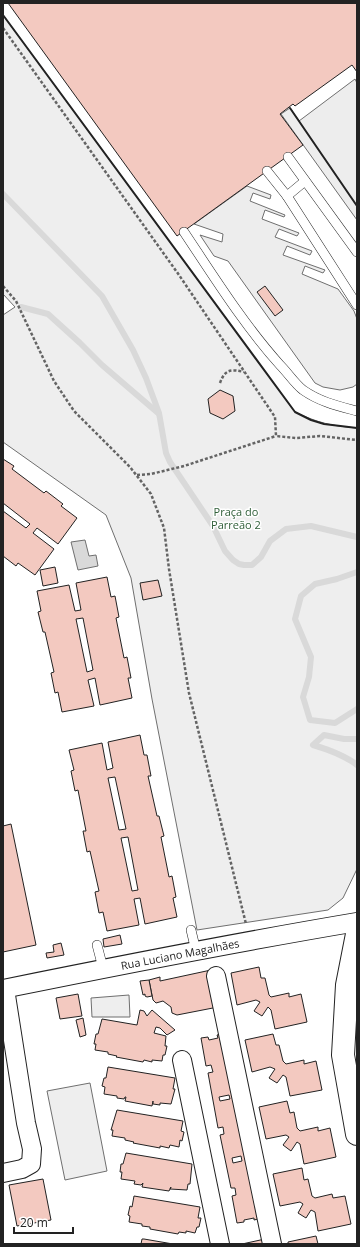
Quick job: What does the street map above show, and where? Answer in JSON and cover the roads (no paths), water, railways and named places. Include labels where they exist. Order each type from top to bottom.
[{"type":"main road","points":[[357,934],[347,985],[343,1054],[357,1134]]},
{"type":"street","name":"Rua Luciano Magalhães","points":[[4,989],[249,940],[357,922]]},
{"type":"street","points":[[216,976],[272,1244]]},
{"type":"street","points":[[3,1173],[22,1169],[32,1164],[32,1149],[26,1124],[4,989]]},
{"type":"street","points":[[182,1060],[220,1244]]},
{"type":"lane","points":[[288,157],[357,252]]},
{"type":"lane","points":[[267,171],[287,196],[357,304]]},
{"type":"lane","points":[[287,196],[305,182]]},
{"type":"lane","points":[[184,232],[263,345],[302,389],[318,400],[357,411]]},
{"type":"lane","points":[[191,930],[196,951]]},
{"type":"lane","points":[[97,945],[103,968]]},
{"type":"waterway","points":[[3,194],[102,296],[133,350],[146,378],[159,413],[166,453],[170,462],[213,526],[225,551],[233,560],[239,564],[252,565],[261,557],[270,541],[286,529],[311,526],[357,537]]},
{"type":"waterway","points":[[21,307],[48,314],[102,365],[158,413]]},
{"type":"waterway","points":[[357,572],[337,579],[315,584],[301,596],[295,619],[311,657],[309,677],[303,697],[310,720],[335,723],[357,709]]},
{"type":"waterway","points":[[357,739],[344,739],[324,735],[313,745],[336,753],[357,765]]},
{"type":"park label","name":"Praça do Parreão 2","points":[[236,517]]}]
